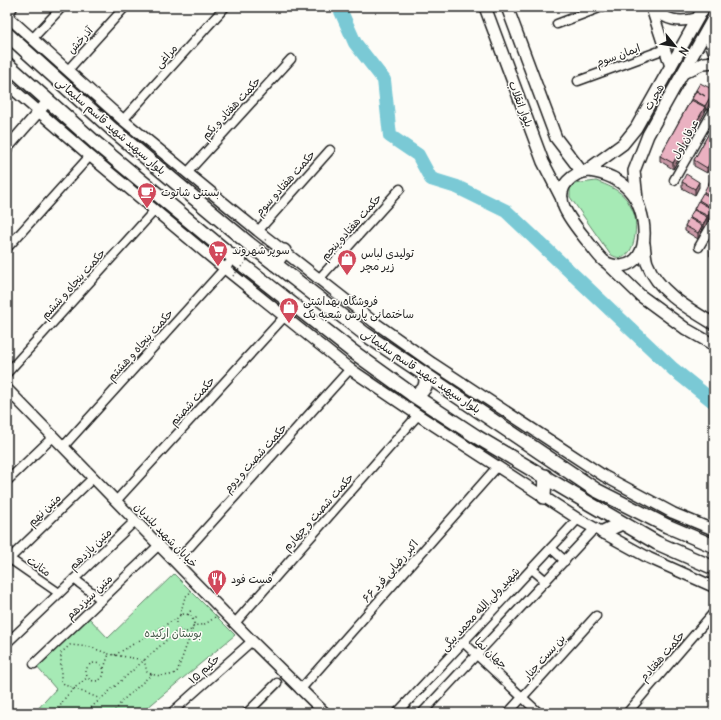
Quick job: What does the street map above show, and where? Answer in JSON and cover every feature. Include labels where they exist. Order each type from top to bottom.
[{"type":"main road","name":"بلوار انقلاب","points":[[485,7],[543,162],[562,200]]},
{"type":"main road","name":"بلوار انقلاب","points":[[507,7],[556,138],[584,171]]},
{"type":"main road","name":"هجرت","points":[[584,171],[623,144],[632,134],[671,68],[704,7]]},
{"type":"main road","name":"هجرت","points":[[638,202],[634,171],[639,154],[714,17]]},
{"type":"main road","points":[[707,30],[714,51]]},
{"type":"main road","name":"بلوار سپهبد شهید قاسم سلیمانی","points":[[7,34],[136,149],[275,264],[365,334],[596,490],[667,526],[714,546]]},
{"type":"main road","points":[[683,73],[704,63],[714,62]]},
{"type":"main road","name":"بلوار سپهبد شهید قاسم سلیمانی","points":[[7,64],[98,145],[234,258],[352,351],[413,395],[477,437],[622,523],[657,543],[714,568]]},
{"type":"main road","points":[[608,263],[620,266],[631,262],[640,254],[643,242],[643,214],[638,202],[630,191],[620,182],[608,175],[584,171],[576,174],[567,182],[562,193],[563,206],[582,234],[603,260],[608,263],[641,296],[686,329],[714,346]]},
{"type":"main road","points":[[643,242],[647,263],[657,280],[674,299],[714,324]]},
{"type":"main road","points":[[275,264],[284,251]]},
{"type":"main road","points":[[413,395],[420,393],[424,388],[426,382],[425,375]]},
{"type":"main road","points":[[431,407],[434,394],[444,388]]},
{"type":"main road","points":[[544,497],[545,476]]},
{"type":"main road","points":[[599,530],[622,523]]},
{"type":"street","points":[[13,7],[8,16],[123,120],[258,231],[374,322],[432,363],[604,476],[674,513],[714,530]]},
{"type":"street","points":[[33,38],[62,7]]},
{"type":"street","name":"آذرخش","points":[[68,70],[125,7]]},
{"type":"street","name":"مراغی","points":[[123,120],[225,7]]},
{"type":"street","points":[[557,24],[602,7]]},
{"type":"street","points":[[651,7],[660,14],[672,20],[685,21],[698,18]]},
{"type":"street","points":[[651,7],[671,68]]},
{"type":"street","name":"ایمان سوم","points":[[578,81],[665,49]]},
{"type":"street","name":"حکمت هفتاد و یکم","points":[[186,173],[292,59]]},
{"type":"street","points":[[7,84],[38,112],[233,276],[350,369],[578,519],[649,558],[714,587]]},
{"type":"street","points":[[80,100],[89,90]]},
{"type":"street","points":[[7,148],[48,101]]},
{"type":"street","name":"عرفان اول","points":[[674,180],[714,110]]},
{"type":"street","name":"حکمت هفتادو سوم","points":[[258,231],[330,150]]},
{"type":"street","points":[[7,248],[90,156]]},
{"type":"street","name":"حکمت هفتادو پنجم","points":[[319,279],[400,189]]},
{"type":"street","name":"حکمت پنجاه و ششم","points":[[7,373],[155,210]]},
{"type":"street","points":[[699,247],[714,220]]},
{"type":"street","name":"حکمت پنجاه و هشتم","points":[[63,447],[234,258]]},
{"type":"street","name":"حکمت شصتم","points":[[116,501],[285,316]]},
{"type":"street","name":"حکمت شصت و دوم","points":[[176,562],[350,369]]},
{"type":"street","name":"خیابان شهید بلندیان","points":[[9,395],[63,447],[300,690],[325,713]]},
{"type":"street","name":"حکمت شصت و چهارم","points":[[235,623],[418,415]]},
{"type":"street","points":[[7,481],[53,437]]},
{"type":"street","name":"۶۶ اکبر رضایی فرد","points":[[300,690],[497,467]]},
{"type":"street","name":"متین نهم","points":[[8,559],[93,478]]},
{"type":"street","name":"شهید ولی الله محمد بیگی","points":[[397,713],[578,519]]},
{"type":"street","name":"متین یازدهم","points":[[8,642],[135,521]]},
{"type":"street","points":[[422,713],[565,561],[599,530]]},
{"type":"street","name":"متین سیزدهم","points":[[34,664],[159,545]]},
{"type":"street","points":[[551,548],[565,561]]},
{"type":"street","name":"متانت","points":[[8,559],[59,593]]},
{"type":"street","points":[[532,569],[546,581]]},
{"type":"street","points":[[74,579],[102,600]]},
{"type":"street","name":"حکمت هفتادم","points":[[627,713],[714,612]]},
{"type":"street","name":"بن بست چنار","points":[[508,713],[596,616]]},
{"type":"street","name":"حکیم ۱۵","points":[[170,713],[252,641]]},
{"type":"street","name":"جهان نما","points":[[463,642],[538,713]]},
{"type":"street","points":[[247,713],[277,683]]},
{"type":"path","points":[[233,276],[267,238]]},
{"type":"path","points":[[115,655],[177,618],[180,615],[185,597],[198,585]]},
{"type":"path","points":[[188,615],[191,610]]},
{"type":"path","points":[[194,625],[201,626],[208,623],[223,610]]},
{"type":"path","points":[[180,615],[188,615]]},
{"type":"path","points":[[144,660],[147,672],[152,674],[168,675],[177,672],[194,625],[188,615]]},
{"type":"path","points":[[192,620],[198,617]]},
{"type":"path","points":[[177,618],[176,622],[179,629]]},
{"type":"path","points":[[179,629],[187,631],[194,625]]},
{"type":"path","points":[[85,713],[179,629]]},
{"type":"path","points":[[101,699],[65,685],[61,681],[61,653],[65,648],[70,645],[90,647],[109,654],[144,660]]},
{"type":"path","points":[[104,668],[96,662],[90,664],[86,668],[88,677],[92,680],[100,679],[104,674],[104,668],[109,654]]},
{"type":"path","points":[[107,713],[116,710],[122,701],[152,674]]},
{"type":"path","points":[[58,713],[61,703],[88,677]]},
{"type":"path","points":[[88,711],[93,713]]},
{"type":"green space","points":[[596,181],[621,193],[627,200],[634,213],[636,224],[634,240],[632,247],[624,257],[618,257],[610,254],[570,197],[570,189],[574,184]]},
{"type":"green space","name":"بوستان ارکیده","points":[[174,574],[235,635],[141,713],[34,713],[56,689],[36,666],[89,618],[108,638]]},
{"type":"building","points":[[700,83],[714,90],[705,106],[692,99],[696,91],[705,96],[696,90]]},
{"type":"building","points":[[691,100],[705,107],[673,163],[660,156]]},
{"type":"building","points":[[714,124],[714,155],[707,168],[694,160]]},
{"type":"building","points":[[686,174],[699,182],[695,189],[682,182]]},
{"type":"building","points":[[714,174],[714,186],[709,183]]},
{"type":"building","points":[[708,184],[714,187],[714,197],[704,192]]},
{"type":"building","points":[[703,193],[714,199],[714,205],[712,208],[699,200]]},
{"type":"building","points":[[698,201],[712,209],[708,216],[694,209]]},
{"type":"building","points":[[694,210],[707,217],[703,225],[689,217]]},
{"type":"building","points":[[689,218],[702,226],[698,233],[685,226]]},
{"type":"building","points":[[714,244],[714,253],[710,251]]},
{"type":"waterway","points":[[339,7],[355,43],[384,80],[390,136],[418,155],[431,179],[457,187],[506,211],[673,369],[714,402]]},
{"type":"place","name":"بستنی شاتوت","points":[[147,209]]},
{"type":"place","name":"سوپر شهروند","points":[[218,267]]},
{"type":"place","name":"تولیدی لباس زیر مچر","points":[[347,276]]},
{"type":"place","name":"فروشگاه بهداشتی ساختمانی پارس شعبه یک","points":[[289,324]]},
{"type":"place","name":"فست فود","points":[[217,596]]}]
